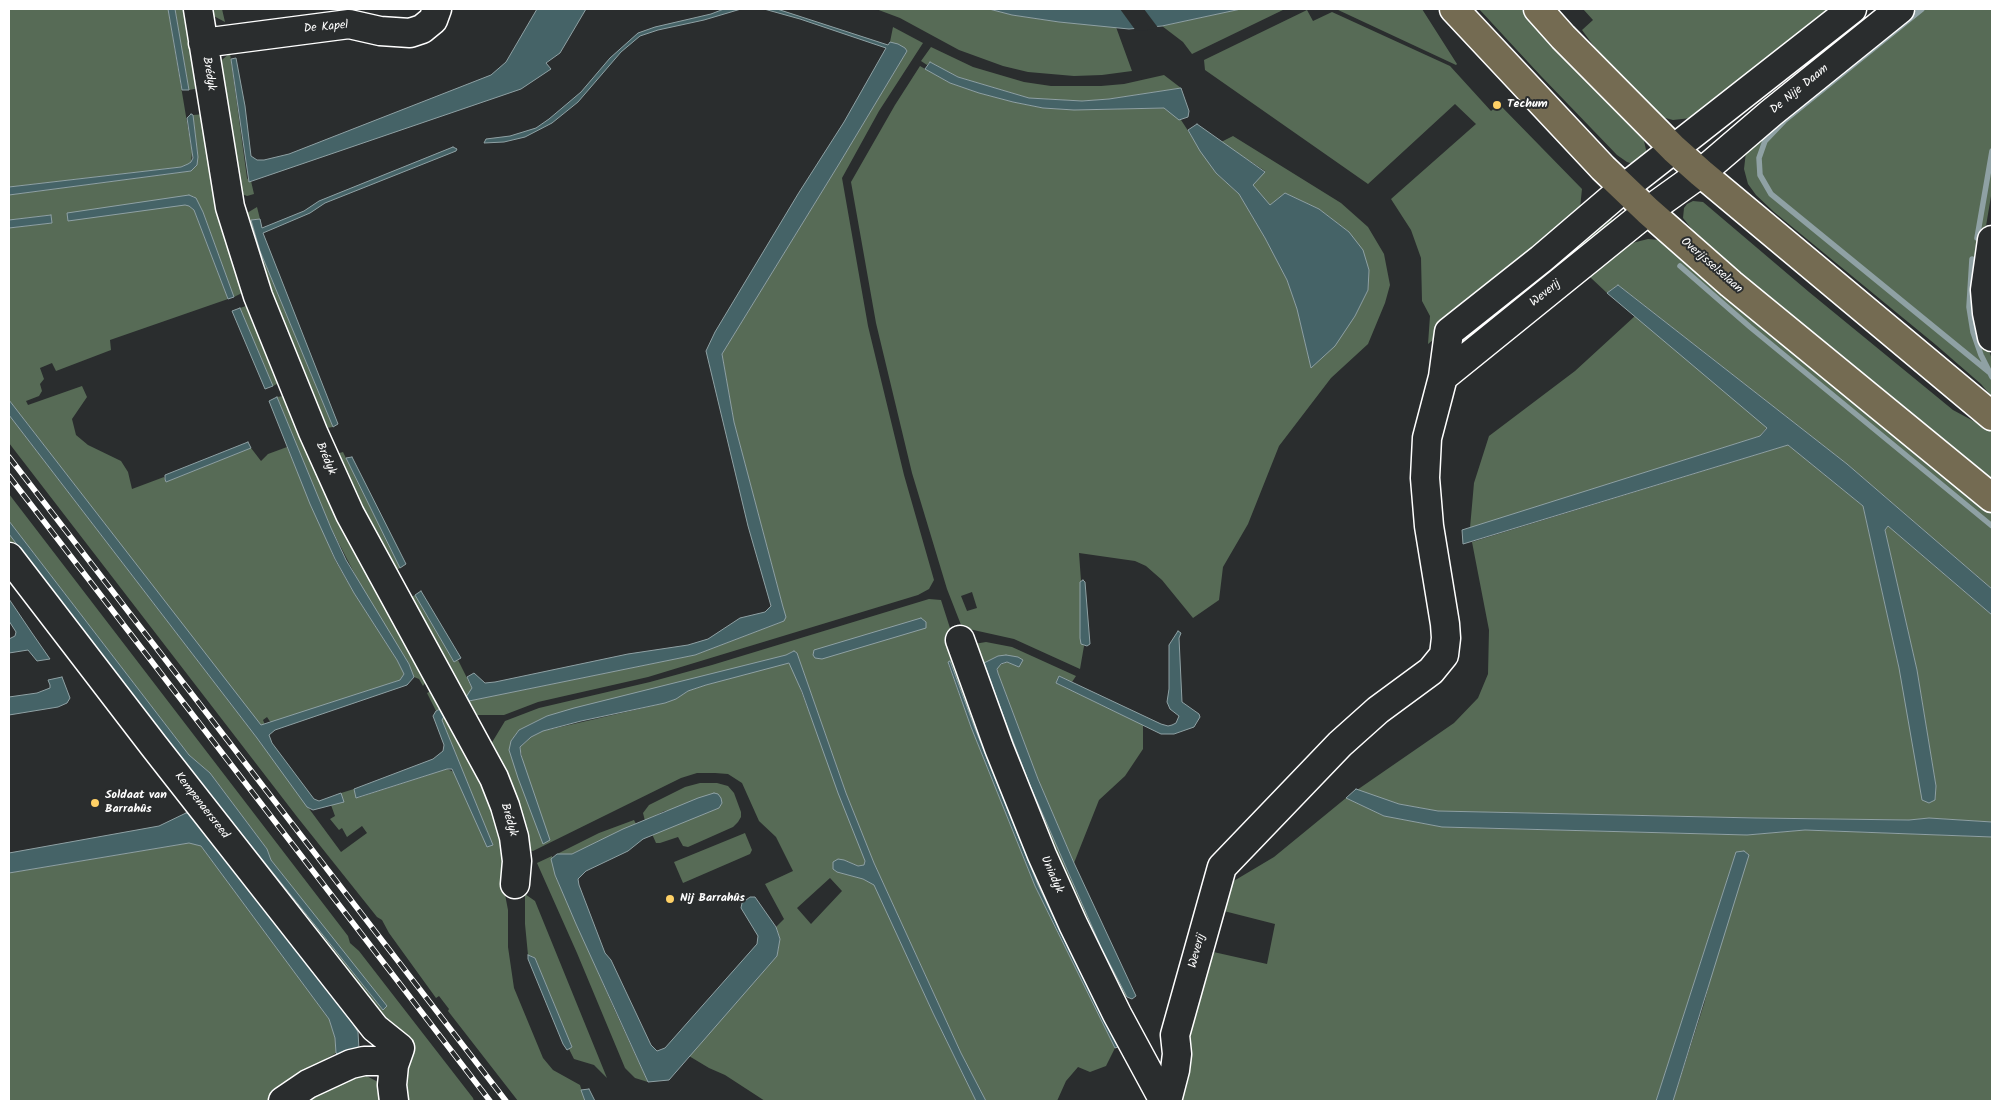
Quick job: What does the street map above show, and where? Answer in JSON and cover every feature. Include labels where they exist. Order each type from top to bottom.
[{"type":"main road","name":"Overijsselselaan","points":[[1454,9],[1648,211],[1731,284],[1992,498]]},
{"type":"main road","points":[[1538,9],[1563,37],[1701,173],[1992,416]]},
{"type":"street","name":"Brédyk","points":[[198,9],[230,208],[258,296],[313,432],[350,514],[494,778],[514,837],[517,861],[515,884]]},
{"type":"street","name":"De Kapel","points":[[204,43],[349,24],[380,31],[410,32],[422,29],[433,20],[437,9]]},
{"type":"street","points":[[1443,377],[1449,332],[1541,260],[1624,188],[1852,9]]},
{"type":"street","name":"De Nije Daam","points":[[1648,211],[1701,173],[1771,113],[1900,9]]},
{"type":"street","name":"Weverij","points":[[1158,1097],[1158,1062],[1165,1047],[1175,1036],[1222,866],[1340,744],[1378,710],[1431,671],[1444,655],[1445,624],[1430,535],[1425,478],[1427,438],[1443,377],[1648,211]]},
{"type":"street","points":[[1992,240],[1985,290],[1992,337]]},
{"type":"street","name":"Kempenaersreed","points":[[9,557],[154,746],[397,1056]]},
{"type":"street","name":"Uniadyk","points":[[960,640],[999,748],[1042,855],[1089,957],[1158,1097]]},
{"type":"street","points":[[283,1101],[308,1084],[351,1064],[397,1056],[392,1086],[394,1101]]},
{"type":"green space","points":[[9,9],[168,9],[192,152],[191,163],[181,167],[9,187]]},
{"type":"green space","points":[[175,9],[189,9],[200,88],[189,90]]},
{"type":"green space","points":[[207,9],[222,9],[225,22],[208,13]]},
{"type":"green space","points":[[876,9],[989,9],[1012,15],[1059,22],[1116,27],[1132,71],[1074,76],[1028,72],[1003,66],[959,50],[900,18]]},
{"type":"green space","points":[[1241,9],[1285,9],[1192,54],[1183,42],[1162,26]]},
{"type":"green space","points":[[1336,9],[1422,9],[1457,64],[1456,65]]},
{"type":"green space","points":[[1479,9],[1523,9],[1636,127],[1644,141],[1647,154],[1633,164],[1617,155]]},
{"type":"green space","points":[[1583,9],[1831,9],[1700,114],[1691,118],[1673,120],[1658,116],[1620,82],[1582,30],[1593,20]]},
{"type":"green space","points":[[1909,9],[1992,9],[1992,190],[1978,274],[1981,329],[1992,359],[1992,397],[1981,384],[1936,345],[1774,212],[1756,195],[1748,184],[1744,169],[1746,152]]},
{"type":"green space","points":[[1307,10],[1313,21],[1332,12],[1450,66],[1491,111],[1499,104],[1582,189],[1580,208],[1546,249],[1428,344],[1430,316],[1422,301],[1421,258],[1411,230],[1391,199],[1476,124],[1455,104],[1368,184],[1205,70],[1204,60]]},
{"type":"green space","points":[[893,27],[923,43],[879,111],[842,178],[868,326],[904,475],[934,580],[929,589],[918,595],[648,677],[538,702],[504,715],[470,715],[405,601],[415,595],[454,662],[458,660],[472,688],[469,701],[695,655],[784,621],[783,607],[734,422],[722,354],[907,51],[905,48],[890,42]]},
{"type":"green space","points":[[931,47],[973,67],[1024,82],[1051,86],[1101,86],[1124,84],[1164,75],[1181,88],[1109,99],[1082,101],[1029,98],[958,77],[930,62],[927,65],[921,61]]},
{"type":"green space","points":[[230,53],[247,178],[251,181],[254,194],[247,196],[236,192],[216,65]]},
{"type":"green space","points":[[920,66],[950,83],[979,93],[1043,108],[1074,110],[1164,108],[1181,120],[1216,173],[1239,194],[1265,238],[1287,280],[1297,309],[1311,368],[1335,345],[1355,316],[1368,290],[1369,270],[1349,232],[1319,209],[1285,193],[1270,205],[1252,184],[1265,171],[1221,142],[1233,136],[1341,203],[1368,227],[1384,254],[1390,285],[1385,303],[1368,344],[1331,378],[1279,446],[1248,524],[1223,567],[1219,600],[1193,618],[1162,580],[1146,566],[1135,561],[1079,553],[1081,581],[1080,638],[1084,646],[1080,669],[1014,639],[969,629],[963,630],[947,589],[912,473],[876,323],[851,182],[895,105]],"holes":[[[972,592],[977,608],[967,611],[961,596]]]},
{"type":"green space","points":[[205,114],[246,291],[234,297],[203,212],[193,196],[185,205],[194,210],[228,299],[110,340],[111,350],[56,371],[52,363],[40,368],[44,379],[40,384],[42,391],[39,396],[26,401],[28,405],[82,386],[87,397],[72,419],[76,435],[88,445],[121,461],[128,472],[132,489],[164,477],[166,482],[251,448],[261,461],[268,454],[287,447],[335,560],[404,674],[400,680],[271,723],[267,717],[263,720],[265,725],[261,725],[258,722],[9,400],[9,228],[52,223],[51,215],[9,220],[9,195],[191,171],[198,157],[193,115]]},
{"type":"green space","points":[[1693,201],[1703,202],[1953,410],[1992,431],[1992,485],[1710,252],[1683,218],[1684,208]]},
{"type":"green space","points":[[257,207],[260,219],[251,220],[260,251],[333,427],[321,429],[242,216]]},
{"type":"green space","points":[[1607,213],[1613,221],[1458,347],[1457,334]]},
{"type":"green space","points":[[1648,239],[1659,240],[1670,245],[1992,513],[1992,589],[1847,464],[1618,285],[1607,293],[1590,277],[1628,244]]},
{"type":"green space","points":[[246,306],[253,307],[283,381],[273,386],[240,308]]},
{"type":"green space","points":[[1635,316],[1767,427],[1760,436],[1470,528],[1474,483],[1489,436],[1575,371]]},
{"type":"green space","points":[[289,395],[429,677],[423,686],[419,679],[414,677],[409,664],[363,590],[331,528],[277,397]]},
{"type":"green space","points":[[9,415],[257,738],[341,852],[367,833],[362,826],[347,837],[342,828],[339,830],[330,819],[335,816],[331,805],[343,802],[341,793],[354,789],[357,798],[447,769],[454,772],[487,846],[493,845],[442,720],[442,708],[436,711],[427,693],[431,691],[437,692],[487,786],[504,840],[503,884],[508,910],[508,947],[514,988],[543,1058],[553,1070],[580,1085],[585,1101],[518,1101],[448,1011],[449,1009],[439,996],[436,998],[389,933],[382,920],[377,917],[298,818],[9,443]]},
{"type":"green space","points":[[1788,445],[1863,506],[1899,668],[1935,799],[1936,786],[1917,670],[1885,530],[1888,526],[1992,615],[1992,822],[1929,818],[1909,820],[1756,818],[1438,811],[1399,804],[1357,790],[1454,723],[1478,698],[1488,674],[1489,630],[1472,542]]},
{"type":"green space","points":[[343,452],[400,568],[390,574],[332,455]]},
{"type":"green space","points":[[9,494],[348,936],[350,943],[359,951],[474,1101],[408,1101],[406,1084],[408,1065],[414,1043],[396,1028],[382,1025],[9,551],[9,534],[165,738],[382,1009],[386,1006],[271,860],[267,849],[210,773],[189,755],[9,521]]},
{"type":"green space","points":[[929,599],[941,600],[966,678],[1119,1031],[1118,1047],[1038,885],[950,661],[948,663],[971,727],[1035,886],[1115,1048],[1106,1066],[1090,1072],[1078,1067],[1066,1081],[1057,1101],[986,1101],[961,1053],[874,863],[846,793],[797,653],[794,651],[786,655],[547,716],[519,730],[511,741],[524,767],[520,747],[531,737],[543,731],[665,703],[676,699],[688,691],[706,685],[785,663],[791,664],[865,861],[864,865],[858,866],[844,860],[838,872],[874,884],[976,1101],[765,1101],[725,1075],[689,1056],[777,956],[780,939],[776,927],[784,919],[765,884],[793,871],[776,837],[759,821],[742,783],[728,774],[697,773],[681,778],[533,851],[529,850],[488,749],[505,721],[539,708],[650,682]],"holes":[[[830,878],[842,891],[811,924],[797,908]]]},
{"type":"green space","points":[[986,642],[1012,647],[1076,676],[1072,682],[1059,676],[1056,683],[1143,725],[1143,749],[1125,776],[1099,800],[1074,863],[1038,779],[998,673],[998,666],[1007,662],[1019,667],[1018,657],[998,656],[984,663],[1068,873],[1101,947],[1127,997],[1114,994],[968,645]]},
{"type":"green space","points":[[700,783],[717,783],[728,786],[734,793],[741,812],[738,822],[733,827],[688,847],[683,846],[678,837],[656,843],[652,834],[719,808],[722,803],[664,811],[645,821],[643,813],[649,805],[685,787]]},
{"type":"green space","points":[[1346,798],[1384,816],[1442,827],[1747,835],[1805,830],[1992,837],[1992,1101],[1673,1101],[1704,1004],[1744,851],[1736,852],[1656,1101],[1173,1101],[1209,951],[1267,964],[1275,924],[1220,910],[1227,885],[1274,857]]},
{"type":"green space","points":[[634,820],[636,824],[572,854],[557,854],[599,833]]},
{"type":"green space","points":[[745,833],[752,850],[750,854],[683,883],[674,862]]},
{"type":"green space","points":[[189,843],[201,846],[329,1019],[335,1038],[336,1053],[326,1059],[330,1067],[276,1101],[9,1101],[9,873]]},
{"type":"green space","points":[[552,856],[555,875],[648,1082],[635,1078],[625,1068],[537,863]]},
{"type":"green space","points":[[525,894],[535,901],[607,1078],[594,1065],[574,1059],[569,1049],[572,1047],[535,958],[528,955]]},
{"type":"green space","points":[[355,1070],[382,1084],[385,1101],[293,1101]]},
{"type":"water","points":[[168,9],[175,9],[189,90],[182,90]]},
{"type":"water","points":[[537,9],[586,9],[560,53],[546,63],[551,69],[521,89],[249,182],[231,59],[236,58],[245,106],[251,156],[257,160],[264,160],[289,154],[491,75],[506,62]]},
{"type":"water","points":[[724,9],[741,9],[640,36],[621,52],[578,102],[552,123],[525,137],[504,142],[484,143],[486,139],[510,136],[536,128],[549,119],[581,92],[610,58],[638,33]]},
{"type":"water","points":[[764,9],[777,9],[888,45],[890,42],[898,44],[907,51],[722,354],[734,422],[786,617],[784,621],[695,655],[469,701],[466,697],[472,688],[467,677],[474,673],[485,683],[495,682],[628,654],[688,645],[708,639],[740,618],[765,612],[771,606],[748,526],[706,351],[715,332],[798,194],[844,122],[886,48]]},
{"type":"water","points":[[989,9],[1241,9],[1162,26],[1129,29],[1059,22],[1012,15]]},
{"type":"water","points":[[930,62],[958,77],[1029,98],[1082,101],[1109,99],[1181,88],[1189,111],[1188,117],[1179,120],[1164,108],[1074,110],[1043,108],[1013,102],[950,83],[925,69]]},
{"type":"water","points":[[191,114],[193,115],[198,157],[197,165],[191,171],[9,195],[9,187],[181,167],[188,164],[193,158],[187,118]]},
{"type":"water","points":[[1197,124],[1265,172],[1253,185],[1270,205],[1285,193],[1319,209],[1349,232],[1363,250],[1369,270],[1368,290],[1355,316],[1335,346],[1311,368],[1297,309],[1287,280],[1239,194],[1216,173],[1200,151],[1188,130]]},
{"type":"water","points":[[453,147],[457,149],[456,151],[325,203],[310,213],[263,233],[338,424],[333,427],[260,251],[251,220],[260,219],[262,228],[304,211],[319,201]]},
{"type":"water","points":[[189,195],[196,198],[203,212],[234,297],[228,299],[194,210],[189,206],[68,221],[67,213]]},
{"type":"water","points":[[51,215],[52,223],[9,228],[9,220]]},
{"type":"water","points":[[1618,285],[1847,464],[1992,589],[1992,615],[1888,526],[1885,530],[1917,670],[1936,786],[1935,800],[1929,803],[1922,800],[1899,668],[1863,506],[1788,445],[1463,544],[1462,530],[1760,436],[1767,428],[1607,293]]},
{"type":"water","points":[[240,308],[273,386],[265,389],[232,311]]},
{"type":"water","points":[[277,397],[346,560],[409,664],[414,677],[407,685],[275,730],[269,735],[272,743],[314,799],[319,801],[341,793],[344,802],[313,810],[307,807],[257,738],[9,415],[9,400],[261,725],[400,680],[404,674],[335,559],[310,504],[269,401]]},
{"type":"water","points":[[248,442],[251,448],[166,482],[165,475]]},
{"type":"water","points":[[352,457],[406,564],[400,568],[346,458]]},
{"type":"water","points":[[9,521],[189,755],[210,773],[267,849],[271,860],[387,1006],[383,1010],[165,738],[9,534]]},
{"type":"water","points":[[1083,580],[1085,582],[1090,644],[1087,646],[1081,644],[1080,638],[1080,582]]},
{"type":"water","points":[[421,591],[461,658],[454,662],[415,595]]},
{"type":"water","points":[[9,599],[50,659],[37,661],[28,650],[9,653],[9,639],[15,636],[16,632],[9,621]]},
{"type":"water","points":[[921,618],[926,622],[926,628],[822,659],[815,658],[813,655],[814,650]]},
{"type":"water","points":[[1178,631],[1181,633],[1179,638],[1182,702],[1199,714],[1200,717],[1194,727],[1174,734],[1161,734],[1056,683],[1059,676],[1161,724],[1172,725],[1176,723],[1179,716],[1170,709],[1167,702],[1169,689],[1169,645]]},
{"type":"water","points":[[794,651],[797,653],[846,793],[874,863],[961,1053],[986,1101],[976,1101],[874,885],[863,879],[837,872],[833,869],[833,862],[838,859],[858,866],[864,865],[865,861],[838,793],[802,692],[789,663],[706,685],[688,691],[676,699],[665,703],[581,721],[543,731],[531,737],[520,747],[521,755],[550,840],[543,844],[509,750],[511,741],[519,730],[547,716],[574,708],[786,655]]},
{"type":"water","points":[[1006,655],[1023,660],[1019,667],[1007,662],[1001,664],[997,669],[998,673],[1038,779],[1074,863],[1136,996],[1132,999],[1127,997],[1101,947],[1029,783],[997,699],[984,663],[998,656]]},
{"type":"water","points":[[950,661],[1038,885],[1118,1047],[1115,1048],[1035,886],[971,727],[948,662]]},
{"type":"water","points":[[62,677],[70,698],[67,703],[58,707],[9,715],[9,697],[37,693],[50,688],[48,680]]},
{"type":"water","points":[[442,708],[445,715],[442,720],[493,845],[487,847],[452,769],[356,798],[354,789],[433,759],[443,751],[444,745],[433,716],[436,711]]},
{"type":"water","points":[[1356,789],[1399,804],[1438,811],[1756,818],[1909,820],[1929,818],[1992,822],[1992,837],[1805,830],[1747,835],[1442,827],[1384,816],[1346,798]]},
{"type":"water","points":[[714,793],[718,794],[721,798],[722,803],[719,808],[643,839],[628,851],[586,871],[578,879],[605,953],[611,960],[651,1045],[657,1051],[665,1048],[757,944],[758,936],[741,908],[742,903],[750,897],[755,897],[776,927],[780,939],[777,956],[669,1080],[648,1082],[576,924],[555,875],[551,859],[557,854],[572,854],[623,829]]},
{"type":"water","points":[[186,813],[194,814],[337,998],[358,1032],[359,1049],[344,1060],[336,1053],[335,1038],[329,1019],[201,846],[189,843],[9,873],[9,853],[159,826]]},
{"type":"water","points":[[1744,851],[1749,855],[1673,1101],[1656,1101],[1736,852]]},
{"type":"water","points":[[528,955],[535,958],[572,1047],[567,1050],[528,959]]},
{"type":"water","points":[[589,1089],[595,1101],[585,1101],[581,1090]]},
{"type":"pier","points":[[1120,9],[1144,9],[1159,29],[1136,31]]},
{"type":"waterway","points":[[1922,9],[1785,120],[1765,141],[1759,158],[1760,175],[1771,194],[1989,372]]},
{"type":"waterway","points":[[1977,238],[1992,151]]},
{"type":"waterway","points":[[1972,259],[1969,307],[1973,332],[1981,355],[1992,377]]},
{"type":"waterway","points":[[1680,266],[1750,327],[1992,526]]},
{"type":"railway","points":[[9,457],[506,1101]]},
{"type":"railway","points":[[9,476],[490,1101]]},
{"type":"place","name":"Techum","points":[[1497,105]]},
{"type":"place","name":"Soldaat van Barrahûs","points":[[95,803]]},
{"type":"place","name":"Nij Barrahûs","points":[[670,899]]}]
